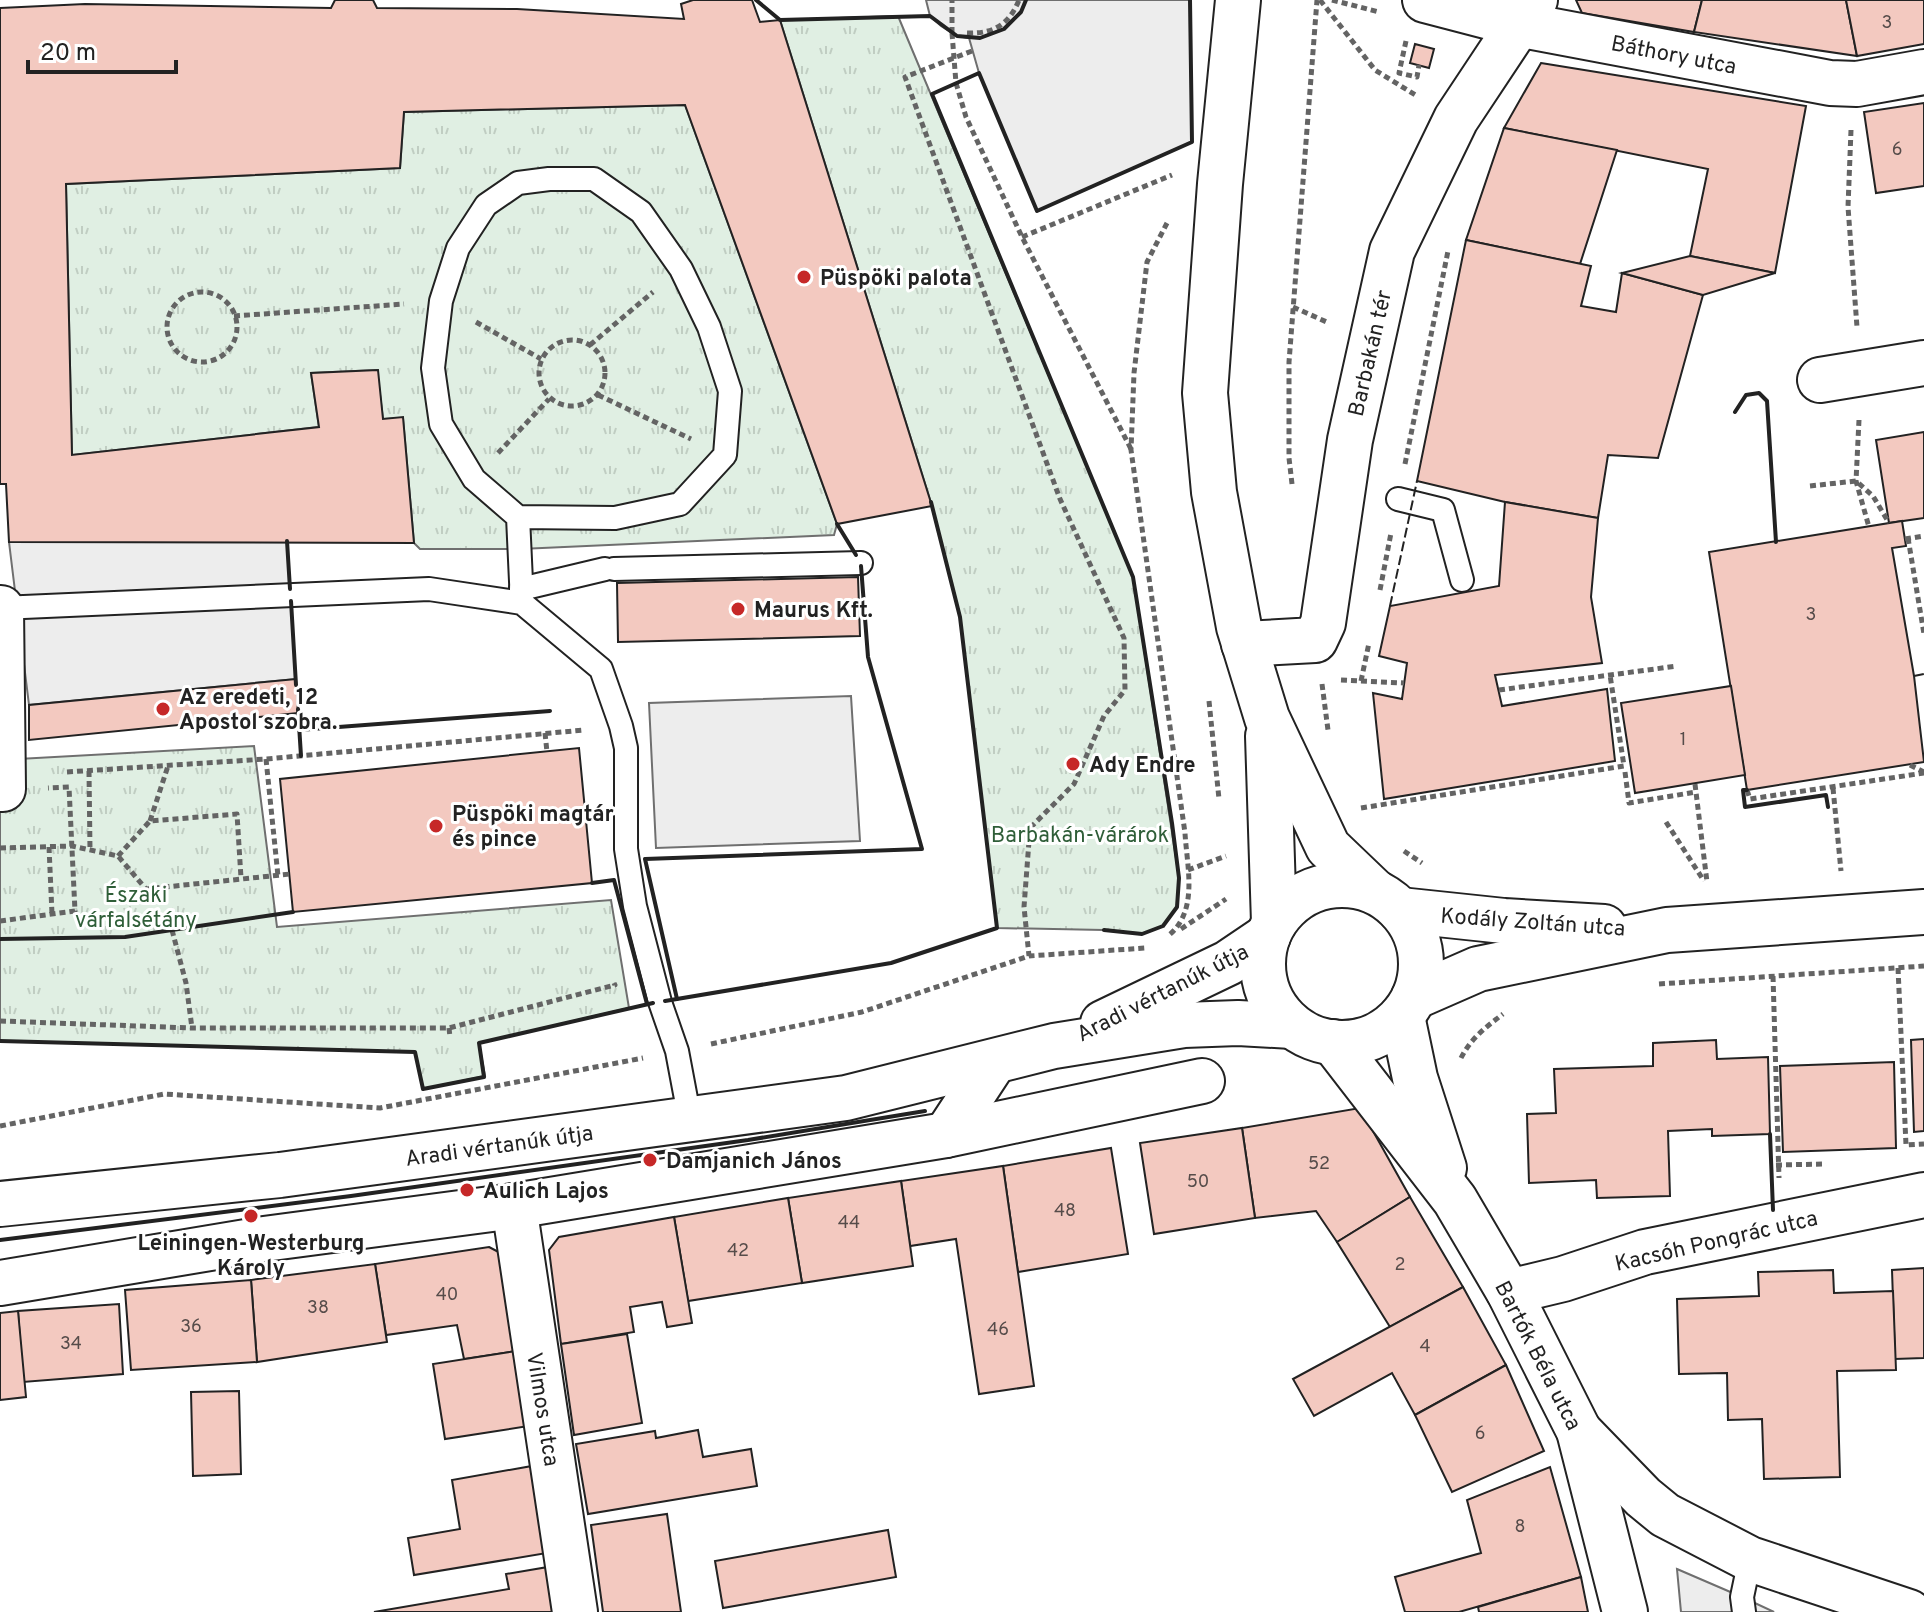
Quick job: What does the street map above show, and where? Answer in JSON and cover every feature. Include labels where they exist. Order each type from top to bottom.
[{"type":"street","points":[[1238,0],[1220,184],[1205,393],[1214,492],[1244,644],[1267,718],[1328,847],[1413,929],[1420,951],[1420,974],[1408,1006],[1382,1032],[1359,1041],[1333,1042],[1312,1037],[1292,1026],[1276,1007],[1266,984],[1263,959],[1271,930],[1267,718]]},
{"type":"street","name":"Barbakán tér","points":[[1244,644],[1315,640],[1323,623],[1350,440],[1392,251],[1456,119],[1526,12]]},
{"type":"street","name":"Báthory utca","points":[[1416,17],[1526,12],[1830,83],[1857,84],[1924,72]]},
{"type":"street","points":[[1840,377],[1924,363]]},
{"type":"street","points":[[0,789],[3,789],[1,608]]},
{"type":"street","points":[[1271,930],[1298,899],[1329,886],[1352,885],[1387,901]]},
{"type":"street","name":"Kodály Zoltán utca","points":[[1387,901],[1504,921],[1667,930],[1924,912]]},
{"type":"street","name":"Aradi vértanúk útja","points":[[1054,1046],[1228,963],[1271,930]]},
{"type":"street","name":"Kodály Zoltán utca","points":[[1408,1006],[1478,969],[1667,930]]},
{"type":"street","name":"Bartók Béla utca","points":[[1408,1006],[1415,1078],[1455,1200]]},
{"type":"street","name":"Aradi vértanúk útja","points":[[0,1204],[280,1175],[846,1098],[1054,1046],[1184,1025],[1238,1023],[1292,1026]]},
{"type":"street","name":"Bartók Béla utca","points":[[1333,1042],[1455,1200],[1509,1292],[1579,1431],[1625,1612]]},
{"type":"street","points":[[946,1135],[994,1062]]},
{"type":"street","points":[[0,1283],[264,1239],[514,1206],[946,1135],[1202,1081]]},
{"type":"street","name":"Kacsóh Pongrác utca","points":[[1509,1292],[1563,1279],[1645,1252],[1924,1195]]},
{"type":"street","name":"Vilmos utca","points":[[514,1206],[575,1612]]},
{"type":"street","points":[[1579,1431],[1643,1497],[1665,1515],[1750,1559],[1909,1612]]},
{"type":"lane","points":[[594,179],[641,212],[681,269],[709,327],[730,391],[725,455],[680,504],[615,518],[518,517],[474,479],[441,424],[433,368],[441,301],[458,248],[486,205],[518,183],[594,179]]},
{"type":"lane","points":[[1398,499],[1443,510],[1462,580]]},
{"type":"lane","points":[[518,517],[522,596],[601,669],[621,726],[626,748],[626,849],[635,906],[660,1002],[677,1051],[690,1120]]},
{"type":"lane","points":[[0,593],[1,608],[429,589],[522,596],[610,569],[861,563]]},
{"type":"lane","points":[[1744,1612],[1742,1597],[1750,1559]]},
{"type":"path","points":[[952,0],[956,83],[966,117],[1022,237],[1131,450],[1185,833],[1189,884],[1187,912],[1166,938]]},
{"type":"path","points":[[967,33],[992,31],[1000,27],[1009,19],[1019,0]]},
{"type":"path","points":[[1320,0],[1375,70],[1456,119]]},
{"type":"path","points":[[1416,17],[1399,73],[1417,77],[1419,65]]},
{"type":"path","points":[[972,51],[905,77],[1060,499],[1124,638],[1125,690],[1104,716],[1074,784],[1030,828],[1024,907],[1029,956]]},
{"type":"path","points":[[1840,377],[1851,117]]},
{"type":"path","points":[[1022,237],[1182,171]]},
{"type":"path","points":[[1377,605],[1450,237]]},
{"type":"path","points":[[590,345],[681,269]]},
{"type":"path","points":[[209,293],[220,297],[229,305],[234,316],[237,327],[229,349],[209,361],[186,359],[170,343],[167,322],[177,302],[186,296],[209,293]]},
{"type":"path","points":[[234,316],[441,301],[541,359]]},
{"type":"path","points":[[568,340],[590,345],[604,363],[603,385],[598,395],[580,406],[569,406],[549,399],[539,379],[541,359],[557,343],[568,340]]},
{"type":"path","points":[[598,395],[725,455]]},
{"type":"path","points":[[474,479],[549,399]]},
{"type":"path","points":[[1810,486],[1856,481],[1873,496],[1889,523]]},
{"type":"path","points":[[1856,481],[1869,527]]},
{"type":"path","points":[[1924,536],[1907,539],[1924,634]]},
{"type":"path","points":[[1361,681],[1371,635]]},
{"type":"path","points":[[1499,690],[1677,666]]},
{"type":"path","points":[[1356,809],[1624,766],[1610,675]]},
{"type":"path","points":[[1321,679],[1404,683]]},
{"type":"path","points":[[67,772],[266,759],[621,726]]},
{"type":"path","points":[[545,733],[547,752]]},
{"type":"path","points":[[266,759],[278,876]]},
{"type":"path","points":[[1910,765],[1924,772]]},
{"type":"path","points":[[118,856],[150,821],[168,766]]},
{"type":"path","points":[[89,771],[90,850]]},
{"type":"path","points":[[1625,772],[1629,803],[1696,792]]},
{"type":"path","points":[[1747,790],[1750,799],[1924,772]]},
{"type":"path","points":[[1666,822],[1707,886],[1695,784]]},
{"type":"path","points":[[0,921],[75,911],[69,787]]},
{"type":"path","points":[[1833,788],[1841,872]]},
{"type":"path","points":[[150,821],[237,814],[241,878]]},
{"type":"path","points":[[0,848],[72,846],[118,856],[146,889],[290,874]]},
{"type":"path","points":[[49,847],[52,914]]},
{"type":"path","points":[[172,930],[186,983],[192,1028]]},
{"type":"path","points":[[0,1126],[164,1094],[380,1108],[862,1012],[1029,956],[1155,947]]},
{"type":"path","points":[[1649,984],[1924,966]]},
{"type":"path","points":[[1898,968],[1906,1145],[1924,1144]]},
{"type":"path","points":[[1773,976],[1776,1165],[1779,1183]]},
{"type":"path","points":[[0,1021],[192,1028],[449,1028],[615,985]]},
{"type":"path","points":[[1503,1015],[1516,1009]]},
{"type":"path","points":[[449,1028],[450,1037]]},
{"type":"green space","name":"Barbakán-várárok","points":[[898,16],[1133,577],[1179,878],[1177,907],[1163,926],[1142,934],[1104,930],[997,928],[960,617],[932,506],[780,20]]},
{"type":"green space","points":[[685,105],[837,524],[834,535],[520,549],[420,549],[414,543],[403,418],[383,419],[377,370],[311,373],[319,427],[72,455],[66,184],[400,168],[404,112]]},
{"type":"green space","name":"Északi várfalsétány","points":[[254,746],[277,927],[611,900],[629,1008],[479,1043],[485,1076],[423,1089],[415,1052],[0,1041],[0,760]]},
{"type":"shaded area","points":[[926,0],[1190,0],[1192,142],[1037,211],[979,73],[969,38],[957,36],[941,26],[930,16]]},
{"type":"shaded area","points":[[287,541],[296,679],[29,705],[9,542]]},
{"type":"shaded area","points":[[851,696],[860,841],[656,848],[649,703]]},
{"type":"shaded area","points":[[1677,1569],[1742,1597],[1774,1612],[1681,1612]]},
{"type":"building","name":"Püspöki palota","points":[[335,0],[373,0],[377,8],[517,9],[684,19],[681,4],[693,0],[752,0],[760,22],[780,20],[932,506],[837,524],[685,105],[404,112],[400,168],[66,184],[72,455],[319,427],[311,373],[378,370],[383,419],[403,417],[414,543],[9,542],[6,484],[0,484],[0,8],[85,4],[331,8]]},
{"type":"building","points":[[1576,0],[1702,0],[1694,32],[1582,13]]},
{"type":"building","points":[[1702,0],[1846,0],[1857,56],[1694,32]]},
{"type":"building","points":[[1846,0],[1924,0],[1924,44],[1857,56]]},
{"type":"building","points":[[1415,44],[1434,49],[1429,68],[1410,63]]},
{"type":"building","points":[[1541,63],[1806,106],[1775,273],[1690,256],[1708,169],[1504,128]]},
{"type":"building","points":[[1924,103],[1924,186],[1876,193],[1864,112]]},
{"type":"building","points":[[1504,128],[1617,150],[1580,264],[1466,240]]},
{"type":"building","points":[[1466,240],[1591,266],[1581,306],[1616,312],[1622,273],[1703,295],[1658,458],[1608,455],[1598,518],[1505,502],[1417,481]]},
{"type":"building","points":[[1690,256],[1775,273],[1703,295],[1622,273]]},
{"type":"building","points":[[1924,432],[1924,518],[1889,523],[1876,440]]},
{"type":"building","points":[[1505,502],[1598,518],[1591,597],[1602,663],[1495,675],[1502,706],[1607,689],[1615,761],[1384,799],[1373,693],[1402,699],[1407,663],[1379,656],[1390,606],[1499,586]]},
{"type":"building","points":[[1902,521],[1906,546],[1892,548],[1914,676],[1924,762],[1747,790],[1709,552]]},
{"type":"building","name":"Maurus Kft.","points":[[858,577],[860,636],[618,642],[617,583]]},
{"type":"building","name":"Az eredeti, 12 Apostol szobra.","points":[[296,679],[298,713],[29,740],[29,705]]},
{"type":"building","points":[[1731,686],[1745,775],[1635,793],[1621,703]]},
{"type":"building","name":"Püspöki magtár és pince","points":[[579,748],[592,883],[293,912],[280,779]]},
{"type":"building","points":[[1924,1039],[1924,1131],[1914,1132],[1911,1040]]},
{"type":"building","points":[[1716,1040],[1717,1059],[1768,1057],[1770,1134],[1712,1136],[1712,1129],[1668,1131],[1670,1196],[1597,1198],[1596,1180],[1529,1183],[1527,1114],[1556,1113],[1554,1069],[1653,1066],[1653,1043]]},
{"type":"building","points":[[1894,1062],[1896,1148],[1783,1152],[1780,1066]]},
{"type":"building","points":[[1360,1108],[1410,1197],[1337,1242],[1316,1211],[1255,1218],[1242,1128]]},
{"type":"building","points":[[1242,1128],[1255,1218],[1154,1234],[1140,1143]]},
{"type":"building","points":[[1111,1148],[1128,1254],[1018,1272],[1003,1166]]},
{"type":"building","points":[[1003,1166],[1034,1386],[979,1394],[956,1239],[910,1246],[901,1181]]},
{"type":"building","points":[[901,1181],[913,1266],[802,1283],[788,1198]]},
{"type":"building","points":[[1410,1197],[1463,1287],[1390,1327],[1337,1242]]},
{"type":"building","points":[[788,1198],[802,1283],[688,1301],[674,1217]]},
{"type":"building","points":[[674,1217],[692,1323],[667,1327],[662,1302],[630,1307],[634,1332],[561,1344],[549,1250],[559,1237]]},
{"type":"building","points":[[489,1247],[508,1257],[523,1350],[464,1359],[457,1325],[386,1335],[375,1264]]},
{"type":"building","points":[[375,1264],[387,1342],[257,1362],[251,1280]]},
{"type":"building","points":[[1924,1268],[1924,1358],[1895,1359],[1892,1270]]},
{"type":"building","points":[[1833,1270],[1834,1293],[1893,1291],[1896,1370],[1837,1371],[1840,1477],[1764,1479],[1762,1419],[1728,1420],[1727,1373],[1679,1374],[1677,1299],[1759,1296],[1758,1272]]},
{"type":"building","points":[[251,1280],[257,1362],[131,1370],[125,1290]]},
{"type":"building","points":[[1463,1287],[1506,1365],[1415,1415],[1392,1373],[1314,1416],[1293,1379]]},
{"type":"building","points":[[119,1304],[123,1374],[23,1382],[18,1311]]},
{"type":"building","points":[[18,1311],[26,1397],[0,1400],[0,1313]]},
{"type":"building","points":[[627,1334],[642,1423],[574,1435],[561,1344]]},
{"type":"building","points":[[523,1350],[535,1425],[445,1439],[433,1364]]},
{"type":"building","points":[[1506,1365],[1544,1451],[1452,1492],[1415,1415]]},
{"type":"building","points":[[239,1391],[241,1474],[193,1476],[191,1392]]},
{"type":"building","points":[[698,1430],[703,1457],[751,1449],[757,1486],[588,1514],[576,1444],[655,1431],[656,1438]]},
{"type":"building","points":[[532,1466],[547,1553],[414,1575],[408,1538],[460,1529],[452,1480]]},
{"type":"building","points":[[1550,1467],[1581,1577],[1459,1612],[1405,1612],[1395,1577],[1481,1553],[1467,1500]]},
{"type":"building","points":[[667,1514],[681,1612],[603,1612],[591,1525]]},
{"type":"building","points":[[888,1530],[896,1577],[723,1608],[715,1561]]},
{"type":"building","points":[[548,1567],[556,1612],[374,1612],[509,1589],[506,1574]]},
{"type":"building","points":[[1581,1577],[1588,1612],[1479,1612],[1478,1607]]},
{"type":"fence","points":[[1390,606],[1417,481]]},
{"type":"fence","points":[[1914,676],[1924,674]]},
{"type":"wall","points":[[756,0],[780,20],[930,16],[957,36],[980,38],[1004,29],[1021,12],[1026,0]]},
{"type":"wall","points":[[1104,930],[1142,934],[1163,926],[1177,907],[1179,878],[1172,823],[1133,577],[932,94],[979,73],[1037,211],[1192,142],[1190,0]]},
{"type":"wall","points":[[1735,412],[1746,395],[1759,393],[1767,401],[1776,542]]},
{"type":"wall","points":[[665,1001],[891,963],[997,928],[960,617],[931,502]]},
{"type":"wall","points":[[837,524],[856,555]]},
{"type":"wall","points":[[287,541],[290,589]]},
{"type":"wall","points":[[677,999],[645,859],[922,849],[868,657],[861,566]]},
{"type":"wall","points":[[291,601],[296,685]]},
{"type":"wall","points":[[298,709],[301,756]]},
{"type":"wall","points":[[299,730],[550,711]]},
{"type":"wall","points":[[1747,790],[1743,790],[1745,807],[1826,795],[1828,807]]},
{"type":"wall","points":[[592,883],[614,880],[647,1004]]},
{"type":"wall","points":[[0,939],[125,937],[293,912]]},
{"type":"wall","points":[[0,1041],[415,1052],[423,1089],[484,1077],[479,1043],[653,1003]]},
{"type":"wall","points":[[0,1240],[351,1196],[748,1140],[925,1111]]},
{"type":"wall","points":[[1770,1134],[1773,1210]]},
{"type":"place","name":"Püspöki palota","points":[[804,277]]},
{"type":"place","name":"Maurus Kft.","points":[[738,609]]},
{"type":"place","name":"Az eredeti, 12 Apostol szobra.","points":[[163,709]]},
{"type":"place","name":"Ady Endre","points":[[1073,764]]},
{"type":"place","name":"Püspöki magtár és pince","points":[[436,826]]},
{"type":"place","name":"Damjanich János","points":[[650,1160]]},
{"type":"place","name":"Aulich Lajos","points":[[467,1190]]},
{"type":"place","name":"Leiningen-Westerburg Károly","points":[[251,1216]]}]
